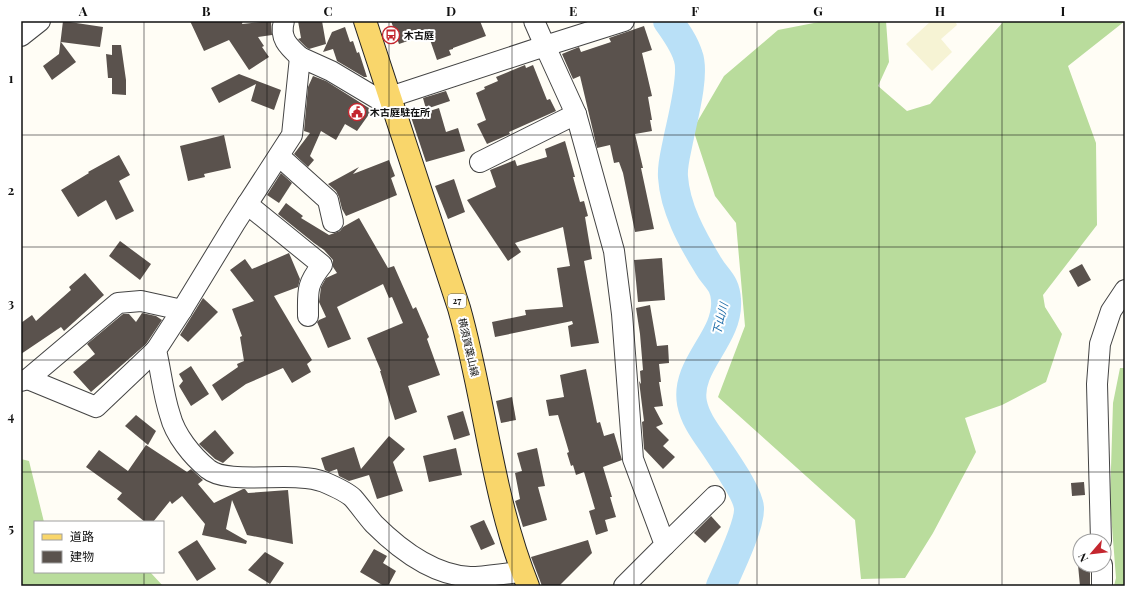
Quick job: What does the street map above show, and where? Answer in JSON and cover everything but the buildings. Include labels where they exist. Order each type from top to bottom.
[{"type":"main road","name":"横須賀葉山線","points":[[365,21],[459,308],[470,347],[494,467],[508,527],[525,579]]},
{"type":"street","points":[[21,36],[40,21]]},
{"type":"street","points":[[284,21],[282,28],[286,44],[300,56],[331,71],[378,99],[390,97],[624,21]]},
{"type":"street","points":[[534,21],[576,114],[614,251],[622,314],[634,459],[665,545]]},
{"type":"street","points":[[182,310],[141,301],[118,303],[25,380],[96,407],[156,350],[182,310],[247,204],[292,135],[300,56]]},
{"type":"street","points":[[480,162],[576,114]]},
{"type":"street","points":[[279,156],[328,200],[333,222]]},
{"type":"street","points":[[247,204],[322,265],[312,277],[308,289],[308,316]]},
{"type":"street","points":[[1101,533],[1097,384],[1100,344],[1111,311],[1125,290]]},
{"type":"street","points":[[156,350],[170,416],[176,430],[192,452],[209,470],[224,476],[295,477],[323,481],[352,497],[374,523],[399,548],[428,565],[451,574],[472,577],[525,579]]},
{"type":"street","points":[[624,586],[715,496]]},
{"type":"street","points":[[1102,573],[1102,586]]},
{"type":"shaded area","points":[[931,21],[955,21],[957,25],[941,39],[952,52],[932,71],[906,44]]},
{"type":"green space","points":[[824,21],[886,21],[889,62],[878,86],[907,111],[930,104],[1004,21],[1125,21],[1068,66],[1096,143],[1097,225],[1043,295],[1045,307],[1062,334],[1046,382],[1002,405],[965,418],[976,452],[933,533],[905,578],[861,579],[855,520],[718,397],[745,326],[736,223],[715,196],[693,129],[724,76],[778,30]]},
{"type":"green space","points":[[1120,368],[1125,368],[1125,586],[1114,586],[1116,578],[1110,501],[1113,403]]},
{"type":"green space","points":[[21,459],[29,461],[44,521],[34,521],[34,573],[151,573],[163,586],[21,586]]},
{"type":"waterway","name":"下山川","points":[[668,21],[677,33],[688,56],[690,64],[689,86],[674,163],[674,189],[690,234],[711,270],[722,285],[726,300],[725,314],[721,327],[700,364],[695,376],[692,389],[692,403],[693,409],[701,426],[745,494],[749,508],[743,535],[721,586]]},
{"type":"place","name":"木古庭","points":[[391,35]]},
{"type":"place","name":"木古庭駐在所","points":[[357,112]]}]
